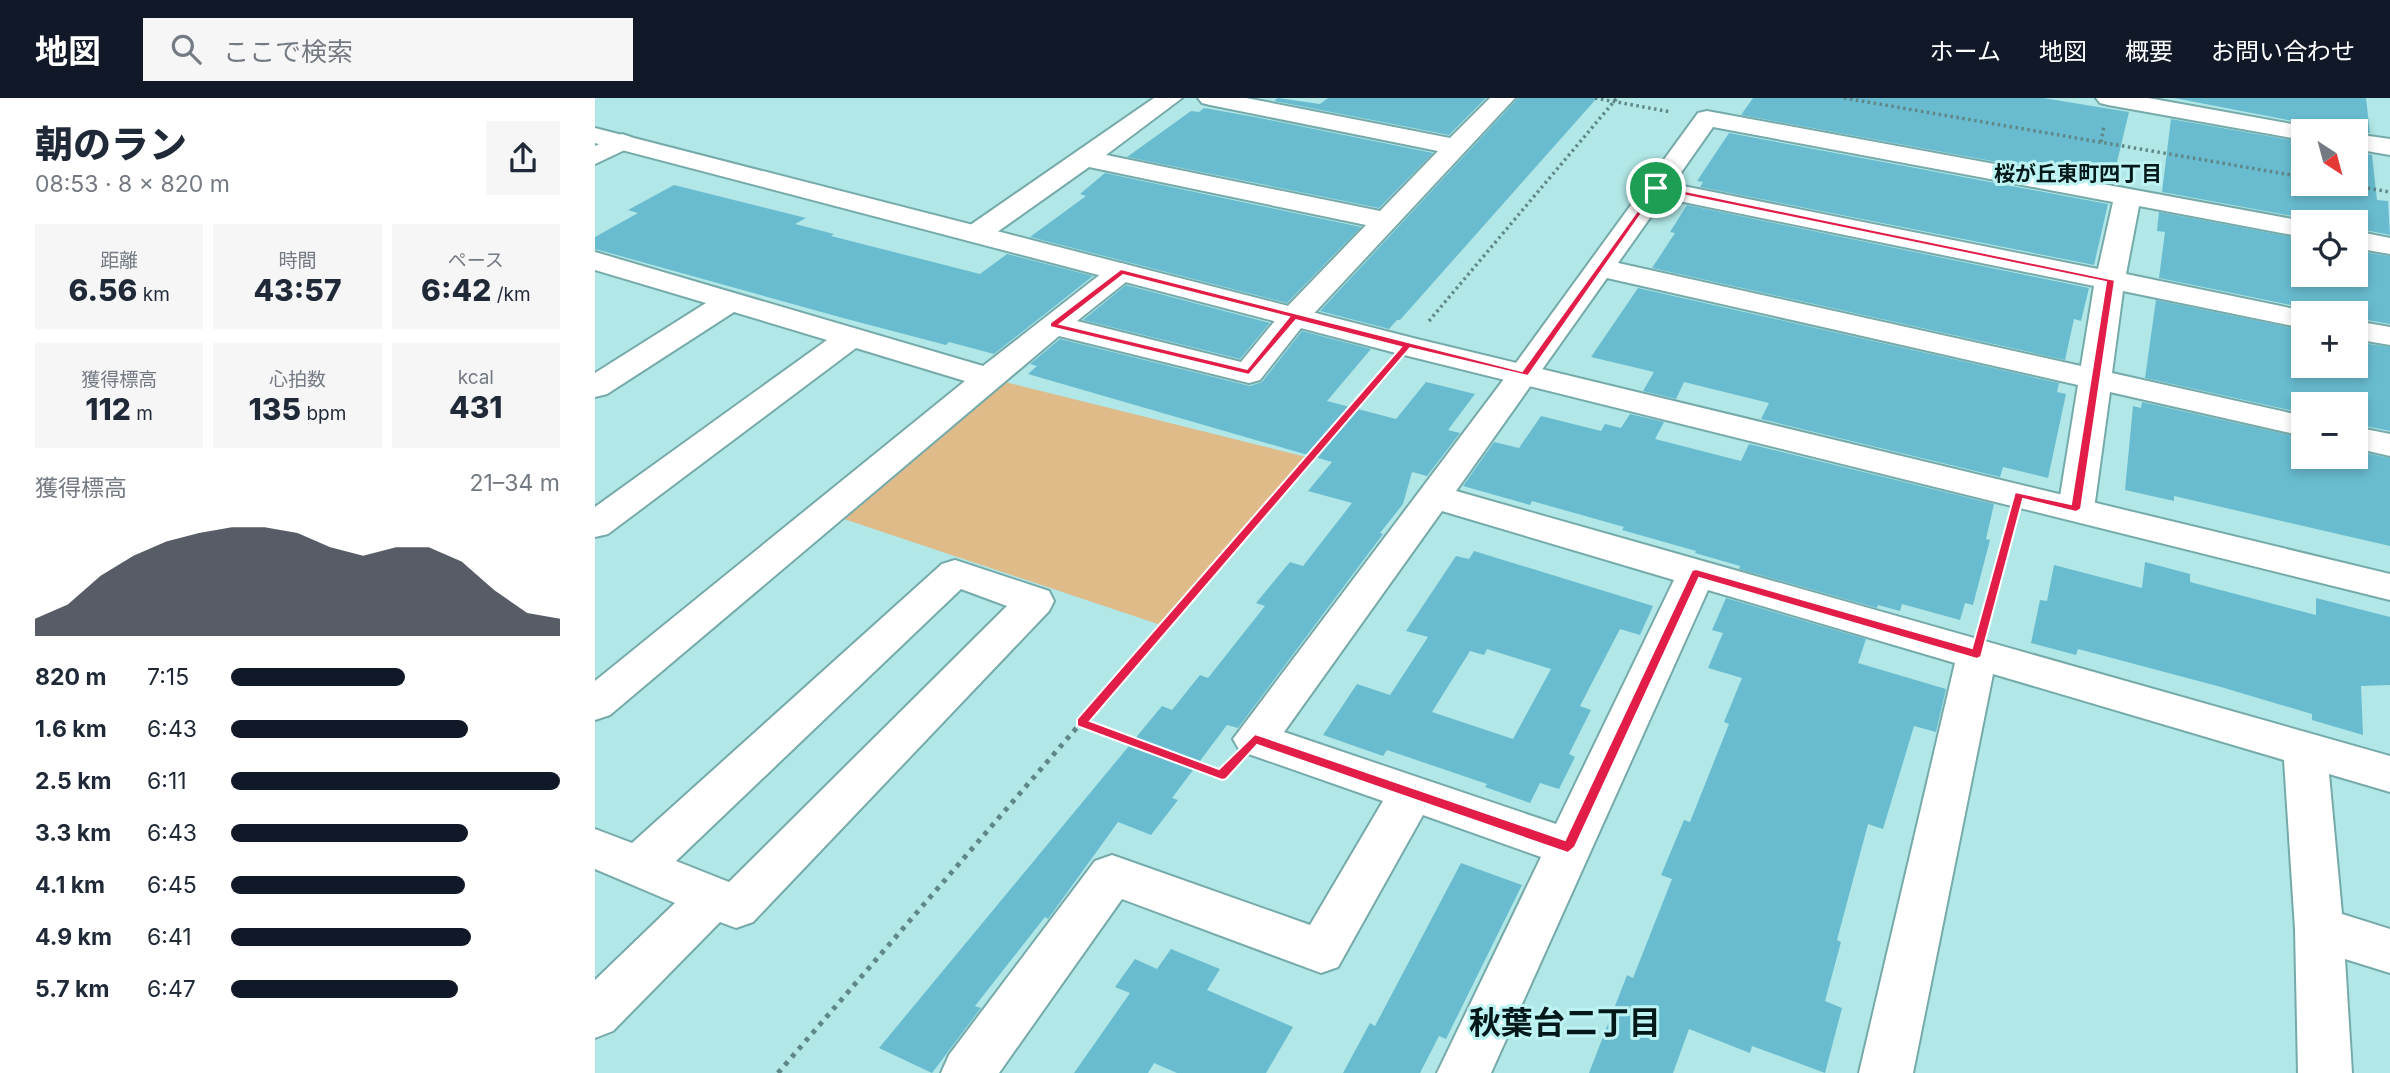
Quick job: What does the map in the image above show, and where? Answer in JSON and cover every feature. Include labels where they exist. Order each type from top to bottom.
[{"type":"street","points":[[976,234],[1170,98]]},
{"type":"street","points":[[1210,98],[1456,147]]},
{"type":"street","points":[[1053,325],[1249,373],[1294,317],[1503,98]]},
{"type":"street","points":[[2104,99],[2291,131]]},
{"type":"street","points":[[1568,847],[1255,739],[1524,374],[1707,118],[2291,227]]},
{"type":"street","points":[[2368,143],[2390,147]]},
{"type":"street","points":[[604,145],[976,234],[1407,346],[2390,587]]},
{"type":"street","points":[[1085,158],[1386,221]]},
{"type":"street","points":[[1656,188],[2291,317]]},
{"type":"street","points":[[2076,509],[2111,280],[2127,197]]},
{"type":"street","points":[[2368,242],[2390,246]]},
{"type":"street","points":[[595,261],[989,377]]},
{"type":"street","points":[[1599,268],[2291,423]]},
{"type":"street","points":[[595,704],[989,377],[1121,272]]},
{"type":"street","points":[[595,387],[730,301]]},
{"type":"street","points":[[2368,333],[2390,337]]},
{"type":"street","points":[[595,525],[851,337]]},
{"type":"street","points":[[2368,440],[2390,445]]},
{"type":"street","points":[[1434,497],[2390,774]]},
{"type":"street","points":[[595,848],[736,907],[1035,601],[955,573],[639,866]]},
{"type":"street","points":[[1464,1073],[1696,573]]},
{"type":"street","points":[[1887,1073],[1977,654]]},
{"type":"street","points":[[2305,750],[2319,929],[2325,1073]]},
{"type":"street","points":[[968,1073],[1112,875],[1321,951],[1412,793]]},
{"type":"street","points":[[595,1014],[714,897]]},
{"type":"street","points":[[2319,929],[2390,951]]},
{"type":"path","points":[[1595,98],[1707,118]]},
{"type":"path","points":[[1843,98],[2291,175]]},
{"type":"path","points":[[778,1073],[1407,346],[1616,100]]},
{"type":"path","points":[[2368,188],[2390,192]]},
{"type":"path","points":[[1977,654],[2019,495]]},
{"type":"path","points":[[1081,723],[1222,775],[1255,739]]},
{"type":"shaded area","points":[[989,378],[1310,458],[1164,626],[826,513]]},
{"type":"building","points":[[1278,98],[1320,104],[1328,98],[1486,98],[1449,135],[1274,101]]},
{"type":"building","points":[[1518,98],[1597,98],[1400,320],[1389,329],[1320,311]]},
{"type":"building","points":[[1753,98],[2043,98],[2129,112],[2112,183],[1741,115]]},
{"type":"building","points":[[2174,98],[2366,98],[2370,133],[2368,119],[2291,121]]},
{"type":"building","points":[[1204,108],[1433,153],[1379,208],[1127,157],[1191,111],[1199,112]]},
{"type":"building","points":[[2171,119],[2291,140],[2291,196],[2368,196],[2368,154],[2372,155],[2377,200],[2388,201],[2390,235],[2368,231],[2368,210],[2291,210],[2291,216],[2162,192]]},
{"type":"building","points":[[1729,133],[2108,204],[2094,265],[1700,187],[1703,182],[1697,181]]},
{"type":"building","points":[[1105,173],[1361,227],[1287,303],[1030,237],[1086,196],[1080,194]]},
{"type":"building","points":[[674,185],[806,218],[795,224],[834,234],[831,236],[980,274],[1007,254],[1093,276],[994,354],[949,342],[946,345],[843,318],[595,249],[595,237],[638,213],[628,210]]},
{"type":"building","points":[[1687,205],[2089,288],[2081,321],[2074,319],[2065,360],[1652,268],[1675,233],[1670,232]]},
{"type":"building","points":[[2159,212],[2291,237],[2291,287],[2368,287],[2368,253],[2390,256],[2390,324],[2368,320],[2368,301],[2291,301],[2291,305],[2159,278],[2165,232],[2157,231]]},
{"type":"building","points":[[1126,285],[1270,323],[1240,359],[1083,320]]},
{"type":"building","points":[[1638,288],[2059,383],[2057,392],[2066,394],[2048,478],[2003,467],[2000,477],[1761,419],[1769,403],[1684,382],[1676,399],[1643,391],[1654,372],[1591,357]]},
{"type":"building","points":[[2156,300],[2291,328],[2291,378],[2368,378],[2368,344],[2390,347],[2390,431],[2368,427],[2368,392],[2291,392],[2291,410],[2145,378]]},
{"type":"building","points":[[1302,331],[1371,349],[1327,401],[1396,419],[1426,382],[1475,394],[1448,430],[1460,433],[1427,476],[1412,472],[1403,504],[1380,533],[1383,534],[1238,728],[1227,725],[1172,798],[1178,800],[1151,835],[1118,822],[1048,919],[1045,917],[975,1006],[981,1008],[932,1073],[879,1048],[1162,706],[1172,710],[1200,675],[1208,678],[1265,606],[1256,603],[1290,562],[1303,566],[1352,503],[1308,491],[1332,462],[1028,374],[1037,366],[1030,364],[1060,339],[1250,386],[1262,382]]},
{"type":"building","points":[[2142,402],[2291,435],[2291,469],[2368,469],[2368,454],[2390,458],[2390,546],[2174,496],[2174,501],[2125,490],[2133,406],[2141,408]]},
{"type":"building","points":[[1630,414],[1664,422],[1655,439],[1741,461],[1749,444],[1994,504],[1986,539],[1990,540],[1973,605],[1965,603],[1960,620],[1902,604],[1900,611],[1878,605],[1877,608],[1739,569],[1740,566],[1695,553],[1696,551],[1622,530],[1624,527],[1532,501],[1530,505],[1463,486],[1494,442],[1519,448],[1541,416],[1601,431],[1605,424],[1621,428]]},
{"type":"building","points":[[1474,551],[1653,606],[1640,635],[1620,629],[1580,706],[1591,710],[1569,754],[1575,757],[1559,789],[1540,783],[1530,803],[1485,787],[1487,784],[1387,750],[1383,756],[1323,735],[1357,684],[1390,695],[1428,637],[1406,631],[1456,556],[1469,559]],"holes":[[[1487,649],[1551,669],[1513,739],[1432,712],[1470,651],[1484,655]]]},
{"type":"building","points":[[2145,562],[2190,574],[2190,582],[2316,615],[2316,598],[2390,617],[2390,685],[2361,686],[2363,735],[2312,720],[2312,714],[2221,687],[2078,649],[2076,655],[2031,643],[2040,600],[2047,601],[2054,565],[2142,588]]},
{"type":"building","points":[[1726,598],[1866,639],[1858,663],[1946,689],[1936,732],[1914,726],[1883,829],[1868,824],[1837,940],[1841,942],[1825,1001],[1842,1008],[1825,1073],[1752,1046],[1750,1053],[1689,1029],[1673,1073],[1589,1073],[1627,975],[1633,978],[1672,879],[1661,875],[1684,820],[1690,822],[1729,724],[1724,722],[1742,678],[1708,668],[1723,633],[1712,630]]},
{"type":"building","points":[[1461,863],[1522,885],[1446,1039],[1439,1036],[1420,1073],[1343,1073],[1370,1023],[1375,1026]]},
{"type":"building","points":[[1171,949],[1220,969],[1207,990],[1293,1027],[1266,1073],[1177,1073],[1154,1063],[1148,1073],[1074,1073],[1130,993],[1115,987],[1135,959],[1157,969]]},
{"type":"district","name":"桜が丘東町四丁目","points":[[2078,173]]},
{"type":"district","name":"秋葉台二丁目","points":[[1565,1022]]},
{"type":"route","points":[[1656,188],[2111,280],[2076,509],[2019,495],[1977,654],[1696,573],[1568,847],[1255,739],[1222,775],[1081,723],[1407,346],[1294,317],[1249,373],[1053,325],[1121,272],[1524,374],[1656,188]]}]
